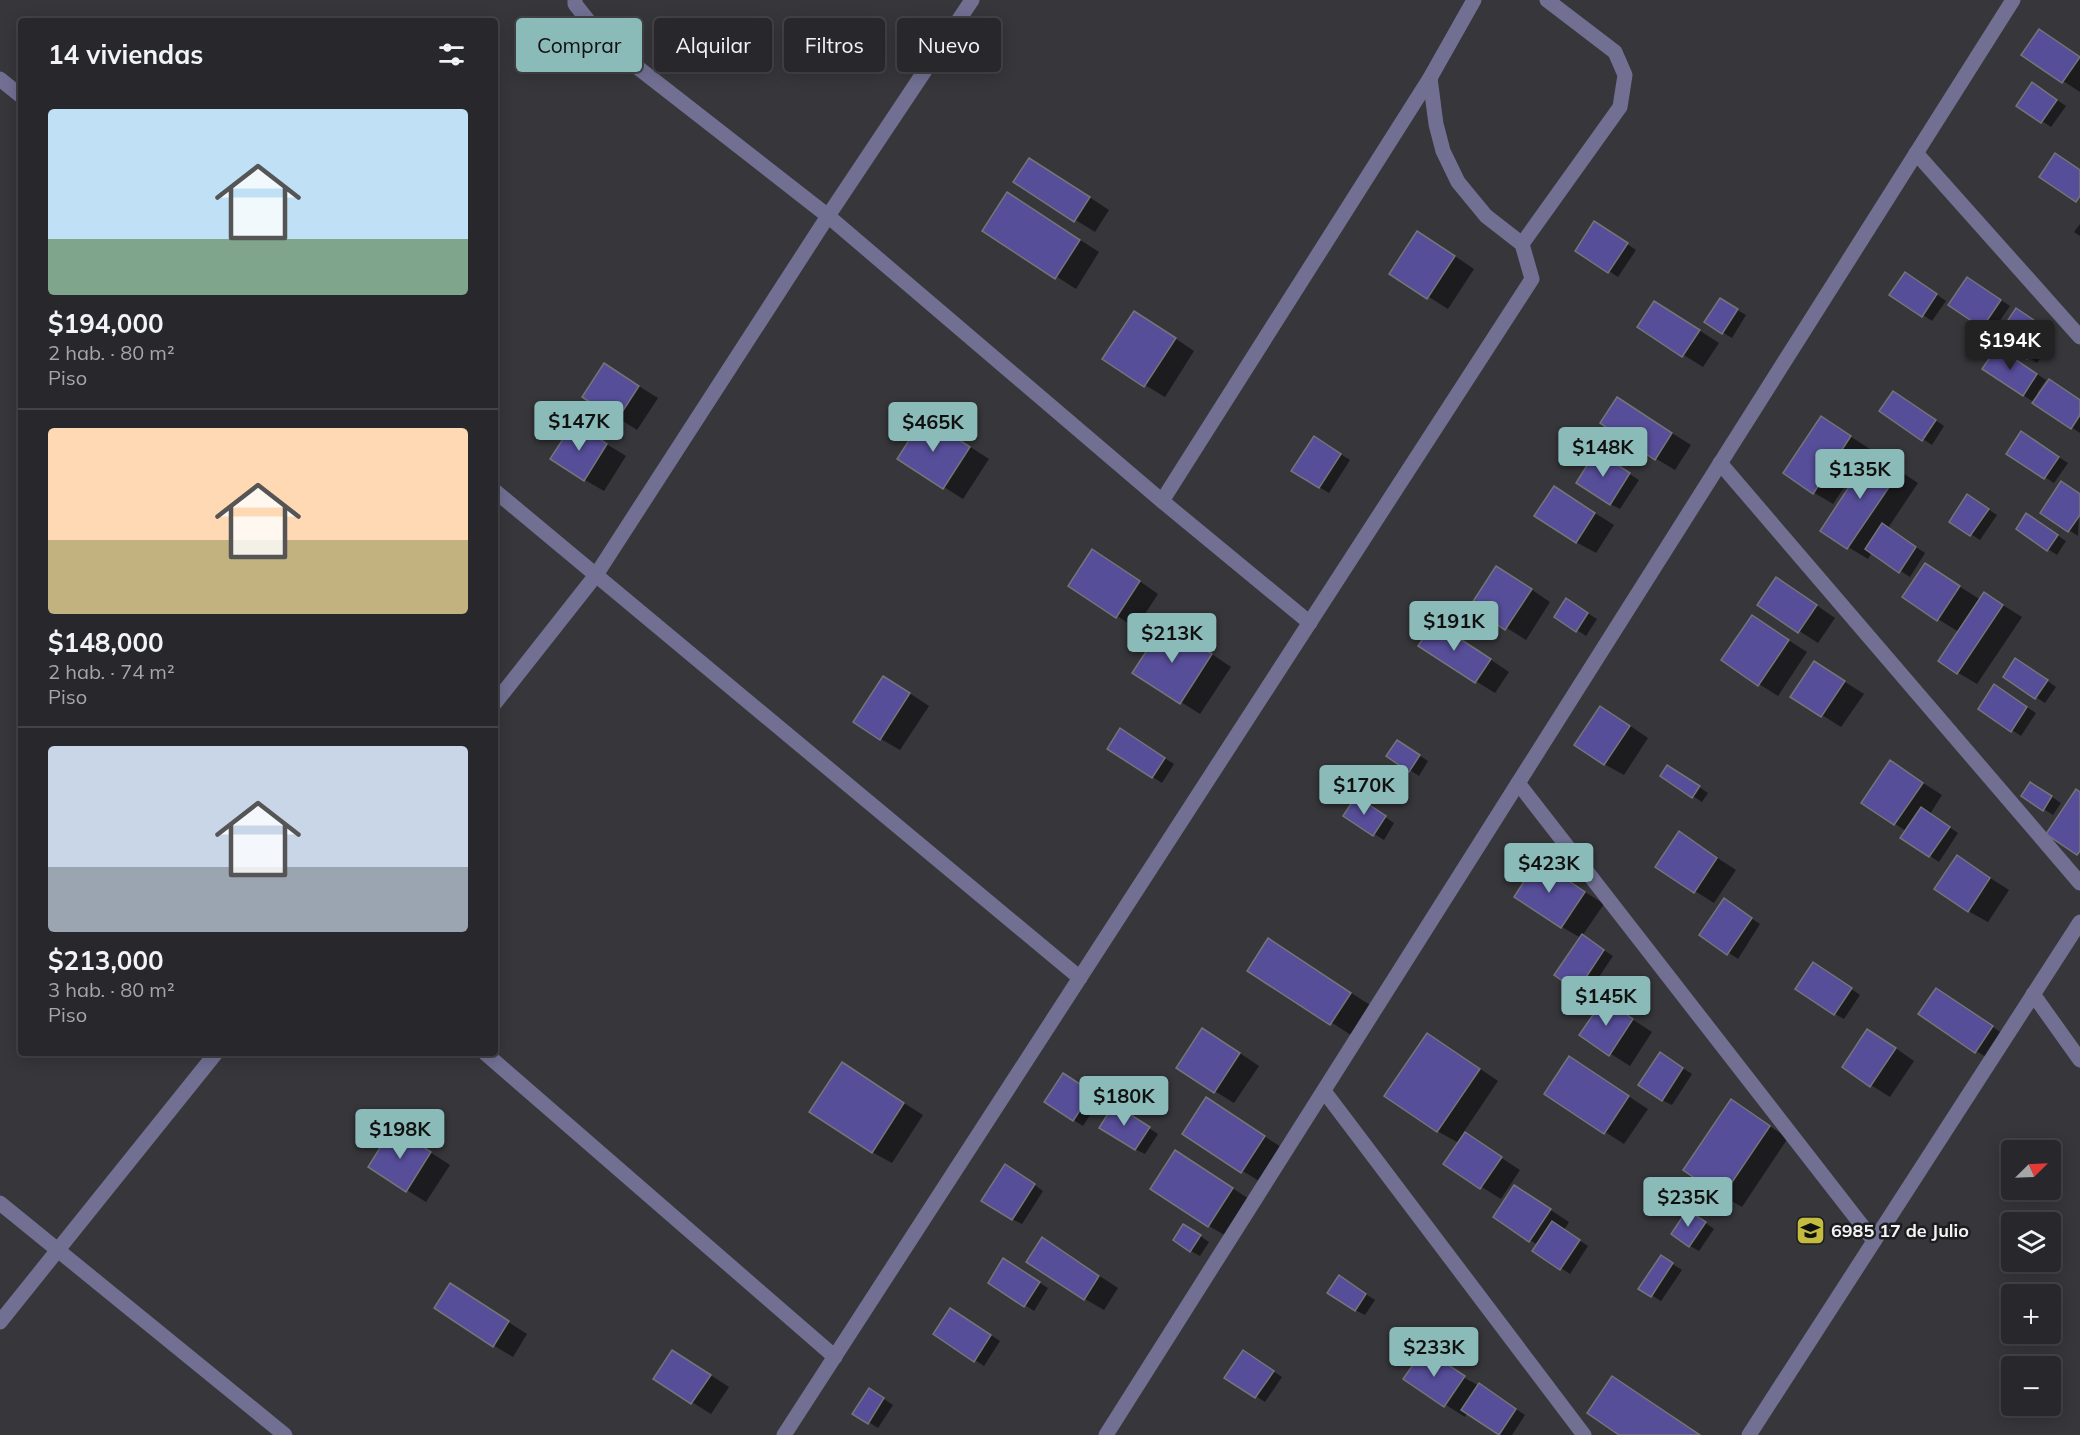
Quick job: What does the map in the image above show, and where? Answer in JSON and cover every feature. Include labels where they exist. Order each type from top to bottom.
[{"type":"street","points":[[575,0],[605,42],[828,216],[1162,501],[1310,622]]},
{"type":"street","points":[[498,699],[596,575],[828,216],[972,0]]},
{"type":"street","points":[[1162,501],[1430,78],[1474,0]]},
{"type":"street","points":[[1522,244],[1620,107],[1626,75],[1615,52],[1547,0]]},
{"type":"street","points":[[1112,1432],[1324,1091],[2013,0]]},
{"type":"street","points":[[784,1435],[1532,279],[1522,244],[1486,216],[1458,182],[1443,152],[1436,124],[1430,78]]},
{"type":"street","points":[[0,79],[18,94]]},
{"type":"street","points":[[1916,153],[2080,337]]},
{"type":"street","points":[[1720,463],[2080,884]]},
{"type":"street","points":[[498,493],[1080,978]]},
{"type":"street","points":[[1518,783],[1874,1241]]},
{"type":"street","points":[[1749,1435],[2080,922]]},
{"type":"street","points":[[2033,994],[2080,1060]]},
{"type":"street","points":[[0,1322],[214,1056]]},
{"type":"street","points":[[487,1056],[835,1357]]},
{"type":"street","points":[[1324,1091],[1584,1435]]},
{"type":"street","points":[[0,1203],[285,1435]]},
{"type":"building","points":[[2039,29],[2080,57],[2062,83],[2021,55]]},
{"type":"building","points":[[2032,82],[2057,100],[2041,123],[2016,106]]},
{"type":"building","points":[[2055,153],[2080,170],[2080,196],[2076,202],[2039,177]]},
{"type":"building","points":[[1029,158],[1090,197],[1074,222],[1013,182]]},
{"type":"building","points":[[1007,192],[1080,240],[1055,279],[982,231]]},
{"type":"building","points":[[1594,221],[1628,243],[1608,273],[1575,251]]},
{"type":"building","points":[[1417,231],[1455,256],[1427,299],[1389,274]]},
{"type":"building","points":[[1905,272],[1937,294],[1922,317],[1889,295]]},
{"type":"building","points":[[1967,277],[2001,300],[1982,328],[1948,305]]},
{"type":"building","points":[[1720,298],[1738,309],[1722,334],[1704,322]]},
{"type":"building","points":[[1654,301],[1700,330],[1682,357],[1637,327]]},
{"type":"building","points":[[2016,308],[2047,329],[2027,359],[1996,338]]},
{"type":"building","points":[[1134,311],[1176,338],[1144,387],[1102,359]]},
{"type":"building","points":[[1997,347],[2037,374],[2023,396],[1982,369]]},
{"type":"building","points":[[604,363],[639,386],[617,420],[582,397]]},
{"type":"building","points":[[2049,379],[2080,400],[2080,415],[2071,429],[2032,403]]},
{"type":"building","points":[[1893,391],[1936,420],[1922,441],[1879,411]]},
{"type":"building","points":[[1617,397],[1672,433],[1655,460],[1600,423]]},
{"type":"building","points":[[1821,416],[1851,436],[1813,494],[1783,473]]},
{"type":"building","points":[[924,417],[970,447],[943,489],[897,459]]},
{"type":"building","points":[[574,422],[607,444],[584,481],[550,459]]},
{"type":"building","points":[[2021,431],[2059,457],[2044,479],[2006,454]]},
{"type":"building","points":[[1314,436],[1341,454],[1319,488],[1291,471]]},
{"type":"building","points":[[1596,451],[1630,473],[1610,505],[1576,483]]},
{"type":"building","points":[[1872,452],[1900,471],[1847,549],[1820,531]]},
{"type":"building","points":[[2061,481],[2080,494],[2080,515],[2068,532],[2040,513]]},
{"type":"building","points":[[1554,486],[1595,513],[1576,543],[1534,516]]},
{"type":"building","points":[[1967,494],[1989,509],[1970,536],[1949,522]]},
{"type":"building","points":[[2026,513],[2058,535],[2047,551],[2016,529]]},
{"type":"building","points":[[1882,523],[1916,547],[1899,573],[1865,549]]},
{"type":"building","points":[[1092,549],[1140,581],[1116,618],[1068,586]]},
{"type":"building","points":[[1925,563],[1960,586],[1937,621],[1902,597]]},
{"type":"building","points":[[1496,566],[1532,589],[1505,630],[1470,606]]},
{"type":"building","points":[[1776,577],[1817,605],[1798,633],[1757,605]]},
{"type":"building","points":[[1984,592],[2003,605],[1957,674],[1938,661]]},
{"type":"building","points":[[1566,598],[1588,613],[1576,632],[1554,617]]},
{"type":"building","points":[[1752,615],[1789,640],[1758,686],[1721,660]]},
{"type":"building","points":[[1434,622],[1491,659],[1475,683],[1418,646]]},
{"type":"building","points":[[1165,623],[1212,654],[1180,704],[1132,673]]},
{"type":"building","points":[[2015,658],[2048,680],[2035,699],[2003,677]]},
{"type":"building","points":[[1814,661],[1845,681],[1821,717],[1790,697]]},
{"type":"building","points":[[883,676],[910,693],[880,740],[853,722]]},
{"type":"building","points":[[1994,684],[2027,707],[2011,732],[1978,709]]},
{"type":"building","points":[[1600,706],[1630,726],[1604,765],[1574,745]]},
{"type":"building","points":[[1120,728],[1165,758],[1152,778],[1107,749]]},
{"type":"building","points":[[1397,740],[1420,755],[1409,772],[1386,756]]},
{"type":"building","points":[[1890,760],[1923,783],[1894,825],[1861,803]]},
{"type":"building","points":[[1667,765],[1700,786],[1692,798],[1660,776]]},
{"type":"building","points":[[2030,782],[2052,796],[2043,811],[2021,796]]},
{"type":"building","points":[[2076,789],[2080,792],[2080,851],[2077,855],[2046,834]]},
{"type":"building","points":[[1356,796],[1386,816],[1373,836],[1343,816]]},
{"type":"building","points":[[1921,807],[1950,827],[1929,857],[1900,838]]},
{"type":"building","points":[[1679,831],[1717,858],[1694,893],[1655,867]]},
{"type":"building","points":[[1957,855],[1990,878],[1968,912],[1934,889]]},
{"type":"building","points":[[1538,860],[1585,892],[1561,928],[1514,897]]},
{"type":"building","points":[[1724,898],[1752,918],[1727,955],[1699,935]]},
{"type":"building","points":[[1582,934],[1604,950],[1577,991],[1554,975]]},
{"type":"building","points":[[1268,938],[1351,993],[1330,1025],[1247,971]]},
{"type":"building","points":[[1813,962],[1852,988],[1834,1015],[1795,989]]},
{"type":"building","points":[[1936,988],[1993,1026],[1975,1053],[1918,1014]]},
{"type":"building","points":[[1604,999],[1633,1019],[1609,1056],[1579,1035]]},
{"type":"building","points":[[1202,1028],[1240,1053],[1214,1093],[1176,1068]]},
{"type":"building","points":[[1867,1029],[1896,1048],[1870,1087],[1842,1067]]},
{"type":"building","points":[[1427,1033],[1480,1069],[1437,1132],[1384,1096]]},
{"type":"building","points":[[1660,1052],[1683,1068],[1662,1101],[1638,1085]]},
{"type":"building","points":[[1569,1056],[1629,1096],[1604,1134],[1544,1094]]},
{"type":"building","points":[[842,1062],[904,1103],[872,1153],[809,1112]]},
{"type":"building","points":[[1063,1073],[1092,1092],[1073,1121],[1044,1102]]},
{"type":"building","points":[[1206,1097],[1265,1136],[1241,1173],[1182,1134]]},
{"type":"building","points":[[1731,1099],[1770,1126],[1722,1197],[1683,1170]]},
{"type":"building","points":[[1114,1104],[1150,1127],[1135,1150],[1099,1128]]},
{"type":"building","points":[[393,1127],[431,1152],[406,1192],[368,1167]]},
{"type":"building","points":[[1465,1132],[1502,1157],[1480,1189],[1443,1164]]},
{"type":"building","points":[[1175,1150],[1233,1188],[1208,1227],[1150,1189]]},
{"type":"building","points":[[1005,1164],[1035,1184],[1012,1220],[981,1201]]},
{"type":"building","points":[[1514,1185],[1551,1209],[1529,1242],[1493,1217]]},
{"type":"building","points":[[1687,1210],[1706,1222],[1689,1247],[1671,1234]]},
{"type":"building","points":[[1552,1221],[1580,1240],[1560,1270],[1532,1251]]},
{"type":"building","points":[[1183,1224],[1201,1235],[1190,1252],[1173,1240]]},
{"type":"building","points":[[1042,1237],[1099,1276],[1084,1300],[1026,1262]]},
{"type":"building","points":[[1661,1255],[1673,1263],[1651,1297],[1638,1289]]},
{"type":"building","points":[[1003,1258],[1040,1282],[1024,1307],[988,1283]]},
{"type":"building","points":[[1339,1275],[1366,1294],[1355,1311],[1327,1293]]},
{"type":"building","points":[[450,1283],[509,1321],[493,1347],[434,1308]]},
{"type":"building","points":[[950,1308],[991,1335],[974,1362],[933,1334]]},
{"type":"building","points":[[1424,1349],[1465,1376],[1444,1407],[1403,1379]]},
{"type":"building","points":[[672,1350],[711,1375],[691,1404],[653,1379]]},
{"type":"building","points":[[1243,1350],[1274,1371],[1255,1398],[1224,1378]]},
{"type":"building","points":[[1612,1376],[1700,1435],[1619,1435],[1587,1413]]},
{"type":"building","points":[[1479,1383],[1516,1409],[1499,1435],[1461,1410]]},
{"type":"building","points":[[869,1388],[884,1398],[868,1424],[852,1414]]},
{"type":"place","name":"6985 17 de Julio","points":[[1810,1231]]}]
